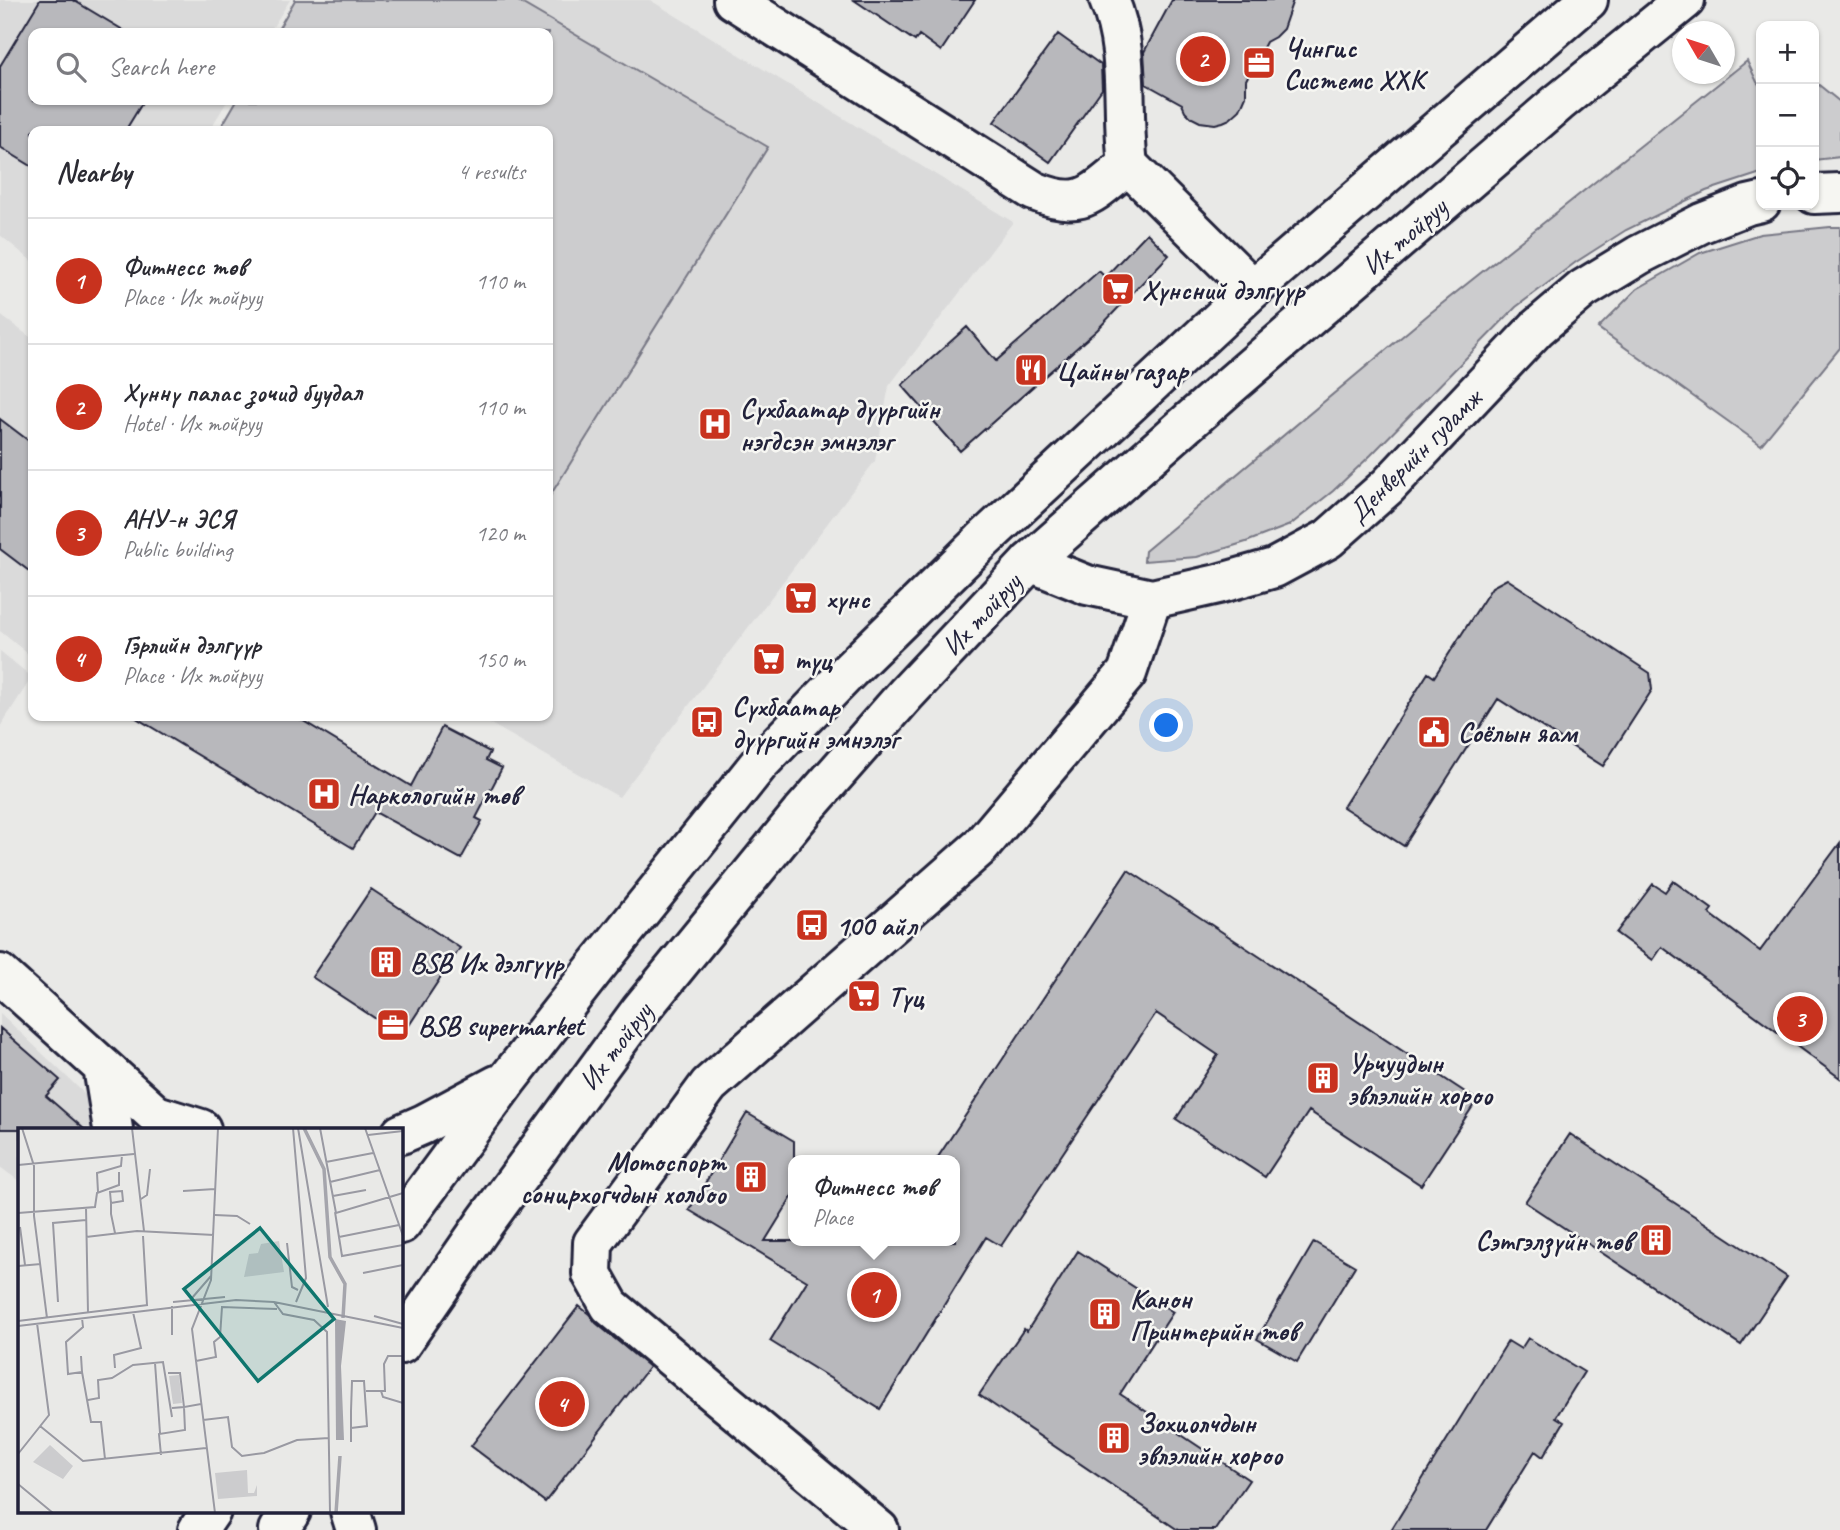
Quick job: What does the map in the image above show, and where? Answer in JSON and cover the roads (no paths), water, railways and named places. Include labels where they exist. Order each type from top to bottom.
[{"type":"main road","points":[[733,0],[1034,191],[1054,199],[1071,201],[1087,196],[1128,165]]},
{"type":"main road","points":[[1109,0],[1119,37],[1128,165],[1253,289]]},
{"type":"main road","name":"Их тойруу","points":[[402,1223],[594,968],[759,764],[880,640],[982,541],[1253,289],[1588,0]]},
{"type":"main road","name":"Их тойруу","points":[[402,1343],[486,1221],[640,1011],[803,811],[906,694],[1030,562],[1516,139],[1685,0]]},
{"type":"main road","points":[[1819,194],[1840,193]]},
{"type":"main road","name":"Денверийн гудамж","points":[[1030,562],[1087,585],[1152,600],[1274,568],[1328,539],[1388,486],[1537,328],[1583,289],[1639,255],[1702,223],[1756,203]]},
{"type":"main road","points":[[879,1530],[610,1306],[592,1274],[593,1242],[709,1085],[980,847],[1127,673],[1152,600]]},
{"type":"main road","points":[[0,974],[162,1122],[195,1128]]},
{"type":"main road","points":[[103,1067],[113,1128]]},
{"type":"main road","points":[[402,1134],[508,1079]]},
{"type":"main road","points":[[183,1530],[184,1512]]},
{"type":"main road","points":[[198,1530],[210,1512]]},
{"type":"main road","points":[[279,1530],[290,1512]]},
{"type":"main road","points":[[350,1512],[356,1530]]},
{"type":"place","name":"Хүннү палас зочид буудал","points":[[1203,59]]},
{"type":"place","name":"Чингис Системс ХХК","points":[[1259,63]]},
{"type":"place","name":"Хүнсний дэлгүүр","points":[[1118,289]]},
{"type":"place","name":"Цайны газар","points":[[1031,370]]},
{"type":"place","name":"Сүхбаатар дүүргийн нэгдсэн эмнэлэг","points":[[715,424]]},
{"type":"place","name":"хүнс","points":[[801,598]]},
{"type":"place","name":"түц","points":[[769,659]]},
{"type":"place","name":"Сүхбаатар дүүргийн эмнэлэг","points":[[707,722]]},
{"type":"place","name":"Соёлын яам","points":[[1434,732]]},
{"type":"place","name":"Наркологийн төв","points":[[324,794]]},
{"type":"place","name":"100 айл","points":[[812,925]]},
{"type":"place","name":"BSB Их дэлгүүр","points":[[386,962]]},
{"type":"place","name":"Түц","points":[[864,996]]},
{"type":"place","name":"АНУ-н ЭСЯ","points":[[1800,1019]]},
{"type":"place","name":"BSB supermarket","points":[[393,1025]]},
{"type":"place","name":"Урчуудын эвлэлийн хороо","points":[[1323,1078]]},
{"type":"place","name":"Mотоспорт сонирхогчдын холбоо","points":[[751,1177]]},
{"type":"place","name":"Сэтгэлзүйн төв","points":[[1656,1240]]},
{"type":"place","name":"Фитнесс төв","points":[[874,1295]]},
{"type":"place","name":"Канон Принтерийн төв","points":[[1105,1314]]},
{"type":"place","name":"Гэрлийн дэлгүүр","points":[[562,1404]]},
{"type":"place","name":"Зохиолчдын эвлэлийн хороо","points":[[1114,1438]]}]
